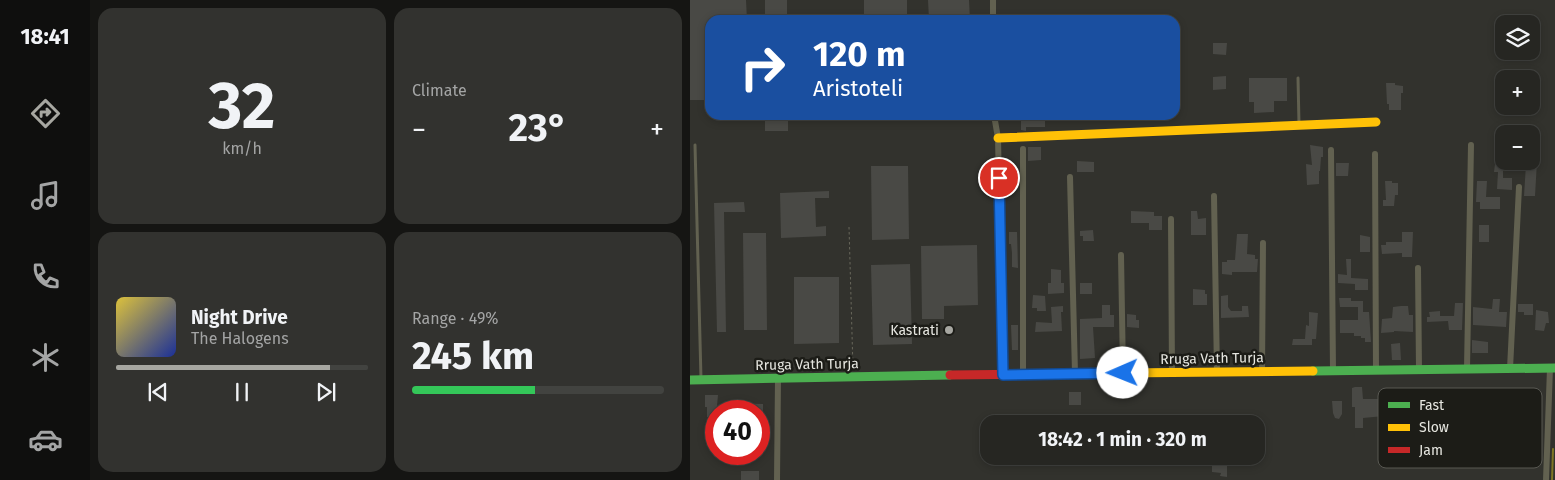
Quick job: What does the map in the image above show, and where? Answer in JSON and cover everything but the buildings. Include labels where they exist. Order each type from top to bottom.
[{"type":"street","points":[[993,0],[993,15]]},
{"type":"street","points":[[995,120],[998,138],[1003,375]]},
{"type":"street","points":[[998,138],[1376,122]]},
{"type":"street","points":[[1466,368],[1471,145]]},
{"type":"street","points":[[1023,150],[1023,375]]},
{"type":"street","points":[[1331,150],[1332,371]]},
{"type":"street","points":[[1375,154],[1376,370]]},
{"type":"street","points":[[1070,177],[1074,374]]},
{"type":"street","points":[[1510,369],[1519,186]]},
{"type":"street","points":[[1214,196],[1217,372]]},
{"type":"street","points":[[1171,219],[1172,373]]},
{"type":"street","points":[[1262,372],[1263,243]]},
{"type":"street","points":[[1121,255],[1123,373]]},
{"type":"street","points":[[1418,268],[1419,370]]},
{"type":"street","points":[[1546,480],[1552,368]]},
{"type":"street","name":"Rruga Vath Turja","points":[[690,380],[1552,368]]},
{"type":"street","points":[[777,480],[778,378]]},
{"type":"lane","points":[[1298,78],[1299,125]]},
{"type":"lane","points":[[695,145],[701,380]]},
{"type":"path","points":[[848,227],[853,377]]},
{"type":"waterway","points":[[1552,480],[1553,449]]},
{"type":"traffic: fast","points":[[1313,371],[1555,368]]},
{"type":"traffic: fast","points":[[690,380],[950,375]]},
{"type":"traffic: slow","points":[[998,138],[1376,122]]},
{"type":"traffic: slow","points":[[1122,373],[1313,371]]},
{"type":"traffic: jam","points":[[950,375],[1122,373]]},
{"type":"place","name":"Kastrati","points":[[949,330]]},
{"type":"route","points":[[999,178],[1003,375],[1123,373]]}]
